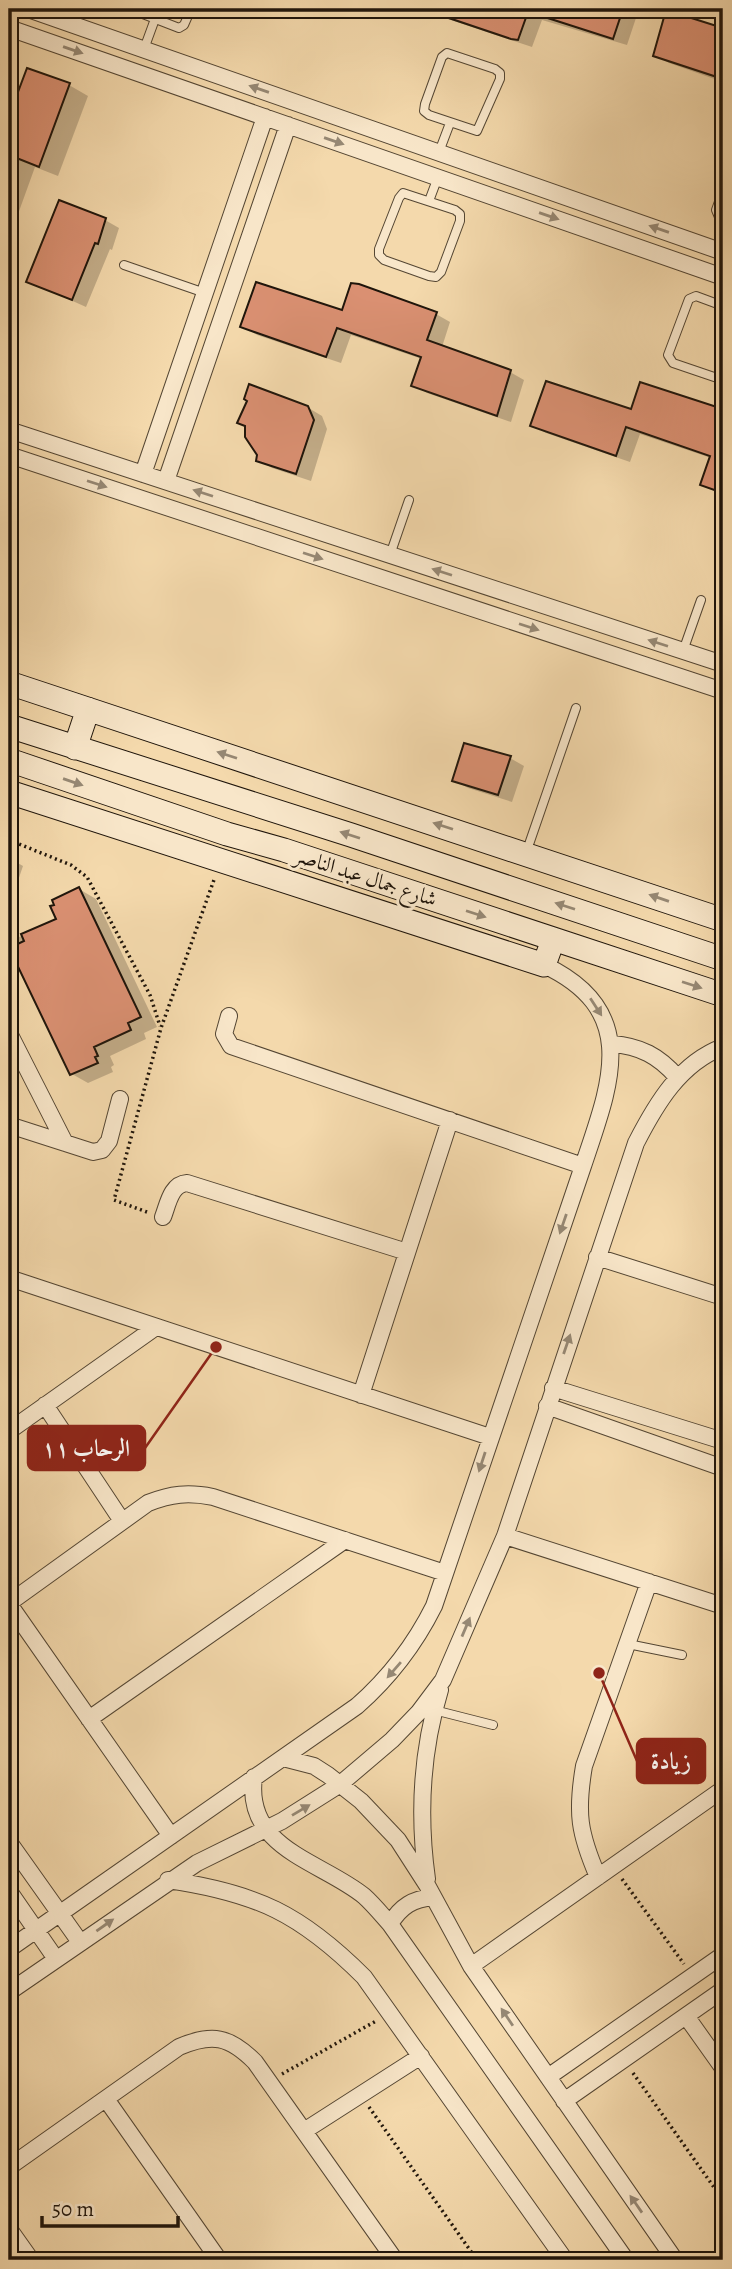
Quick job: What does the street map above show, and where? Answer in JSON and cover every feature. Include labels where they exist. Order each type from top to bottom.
[{"type":"main road","points":[[9,683],[723,920]]},
{"type":"main road","points":[[75,748],[88,709]]},
{"type":"main road","name":"شارع جمال عبد الناصر","points":[[9,726],[723,959]]},
{"type":"main road","name":"شارع جمال عبد الناصر","points":[[9,760],[723,996]]},
{"type":"main road","points":[[9,792],[544,965],[553,940]]},
{"type":"main road","points":[[227,834],[238,799]]},
{"type":"main road","points":[[284,850],[294,817]]},
{"type":"street","points":[[28,9],[723,252]]},
{"type":"street","points":[[9,28],[723,276]]},
{"type":"street","points":[[179,87],[187,64]]},
{"type":"street","points":[[143,474],[265,117]]},
{"type":"street","points":[[166,481],[288,125]]},
{"type":"street","points":[[364,151],[372,129]]},
{"type":"street","points":[[9,430],[723,664]]},
{"type":"street","points":[[56,471],[62,448]]},
{"type":"street","points":[[9,455],[723,691]]},
{"type":"street","points":[[241,533],[248,509]]},
{"type":"street","points":[[9,1948],[357,1706],[381,1685],[402,1661],[420,1634],[434,1606],[603,1101],[612,1044],[606,1023],[596,1004],[573,981],[544,965]]},
{"type":"street","points":[[229,1016],[225,1034],[231,1046],[583,1166]]},
{"type":"street","points":[[9,1033],[65,1143]]},
{"type":"street","points":[[612,1044],[642,1049],[668,1066],[677,1077]]},
{"type":"street","points":[[430,1891],[422,1838],[422,1780],[434,1710],[443,1680],[505,1536],[636,1143],[677,1077],[695,1062],[723,1046]]},
{"type":"street","points":[[9,1125],[93,1152],[102,1150],[109,1141],[120,1099]]},
{"type":"street","points":[[361,1395],[450,1121]]},
{"type":"street","points":[[163,1217],[174,1189],[179,1184],[187,1183],[407,1252]]},
{"type":"street","points":[[597,1257],[722,1293]]},
{"type":"street","points":[[9,1278],[491,1437]]},
{"type":"street","points":[[9,1431],[156,1327]]},
{"type":"street","points":[[553,1388],[723,1441]]},
{"type":"street","points":[[45,1405],[122,1521]]},
{"type":"street","points":[[547,1406],[723,1468]]},
{"type":"street","points":[[171,1836],[9,1604],[148,1503],[169,1495],[191,1493],[213,1497],[445,1573]]},
{"type":"street","points":[[505,1536],[723,1606]]},
{"type":"street","points":[[89,1719],[345,1540]]},
{"type":"street","points":[[598,1877],[584,1845],[579,1792],[584,1766],[649,1582]]},
{"type":"street","points":[[9,1992],[168,1880],[300,1811],[340,1785],[392,1740],[419,1712],[443,1680]]},
{"type":"street","points":[[283,1758],[314,1766],[380,1820],[398,1840],[430,1891],[471,1966],[675,2260]]},
{"type":"street","points":[[254,1777],[254,1805],[266,1829],[304,1862],[363,1896],[390,1924],[626,2260]]},
{"type":"street","points":[[471,1966],[723,1789]]},
{"type":"street","points":[[9,1842],[80,1942]]},
{"type":"street","points":[[168,1880],[223,1890],[256,1900],[296,1920],[332,1946],[356,1969],[390,2013],[565,2260]]},
{"type":"street","points":[[9,1891],[56,1958]]},
{"type":"street","points":[[390,1924],[397,1912],[430,1891]]},
{"type":"street","points":[[548,2077],[723,1955]]},
{"type":"street","points":[[565,2101],[723,1990]]},
{"type":"street","points":[[686,2016],[723,2068]]},
{"type":"street","points":[[9,2167],[179,2047],[199,2039],[220,2039],[240,2047],[255,2062],[395,2260]]},
{"type":"street","points":[[304,2131],[421,2056]]},
{"type":"street","points":[[106,2099],[219,2260]]},
{"type":"street","points":[[9,2229],[31,2260]]},
{"type":"lane","points":[[130,9],[182,27],[191,9]]},
{"type":"lane","points":[[144,49],[155,19]]},
{"type":"lane","points":[[453,53],[498,70],[500,79],[480,129],[474,131],[450,123],[426,113],[424,108],[444,54],[453,53]]},
{"type":"lane","points":[[439,152],[450,123]]},
{"type":"lane","points":[[429,201],[438,177]]},
{"type":"lane","points":[[723,191],[716,210],[723,219]]},
{"type":"lane","points":[[406,193],[429,201],[458,212],[461,218],[441,272],[432,277],[384,260],[379,252],[400,195],[406,193]]},
{"type":"lane","points":[[124,265],[205,293]]},
{"type":"lane","points":[[723,290],[721,305],[696,296],[689,299],[668,355],[673,363],[723,380]]},
{"type":"lane","points":[[390,555],[409,500]]},
{"type":"lane","points":[[683,651],[701,600]]},
{"type":"lane","points":[[526,853],[576,708]]},
{"type":"lane","points":[[628,1644],[682,1655]]},
{"type":"lane","points":[[434,1710],[493,1725]]},
{"type":"path","points":[[9,841],[71,865],[87,877],[150,995],[161,1028]]},
{"type":"path","points":[[163,1217],[114,1200],[161,1028],[220,862]]},
{"type":"path","points":[[613,1866],[693,1976]]},
{"type":"path","points":[[269,2081],[390,2013]]},
{"type":"path","points":[[624,2060],[723,2200]]},
{"type":"path","points":[[360,2095],[477,2260]]},
{"type":"building","points":[[432,9],[529,9],[518,40],[431,12]]},
{"type":"building","points":[[530,9],[623,9],[613,39],[529,12]]},
{"type":"building","points":[[666,10],[723,28],[723,79],[653,56]]},
{"type":"building","points":[[27,68],[70,83],[39,167],[9,155],[9,116]]},
{"type":"building","points":[[59,200],[106,218],[98,244],[95,243],[72,300],[26,282]]},
{"type":"building","points":[[256,282],[342,310],[351,283],[359,284],[437,312],[427,340],[511,370],[497,416],[411,386],[421,357],[337,328],[326,357],[240,327]]},
{"type":"building","points":[[546,381],[631,409],[640,382],[723,409],[723,493],[700,485],[710,456],[626,427],[616,456],[530,426]]},
{"type":"building","points":[[249,384],[308,406],[314,420],[296,474],[256,461],[257,455],[245,437],[245,426],[237,423],[247,401],[244,399]]},
{"type":"building","points":[[464,743],[511,756],[498,795],[452,781]]},
{"type":"building","points":[[79,887],[141,1017],[128,1023],[131,1030],[94,1047],[98,1063],[70,1075],[9,948],[24,941],[21,934],[56,919],[50,906],[54,905],[52,900]]},
{"type":"place","name":"الرحاب ١١","points":[[216,1347]]},
{"type":"place","name":"زيادة","points":[[599,1673]]}]
